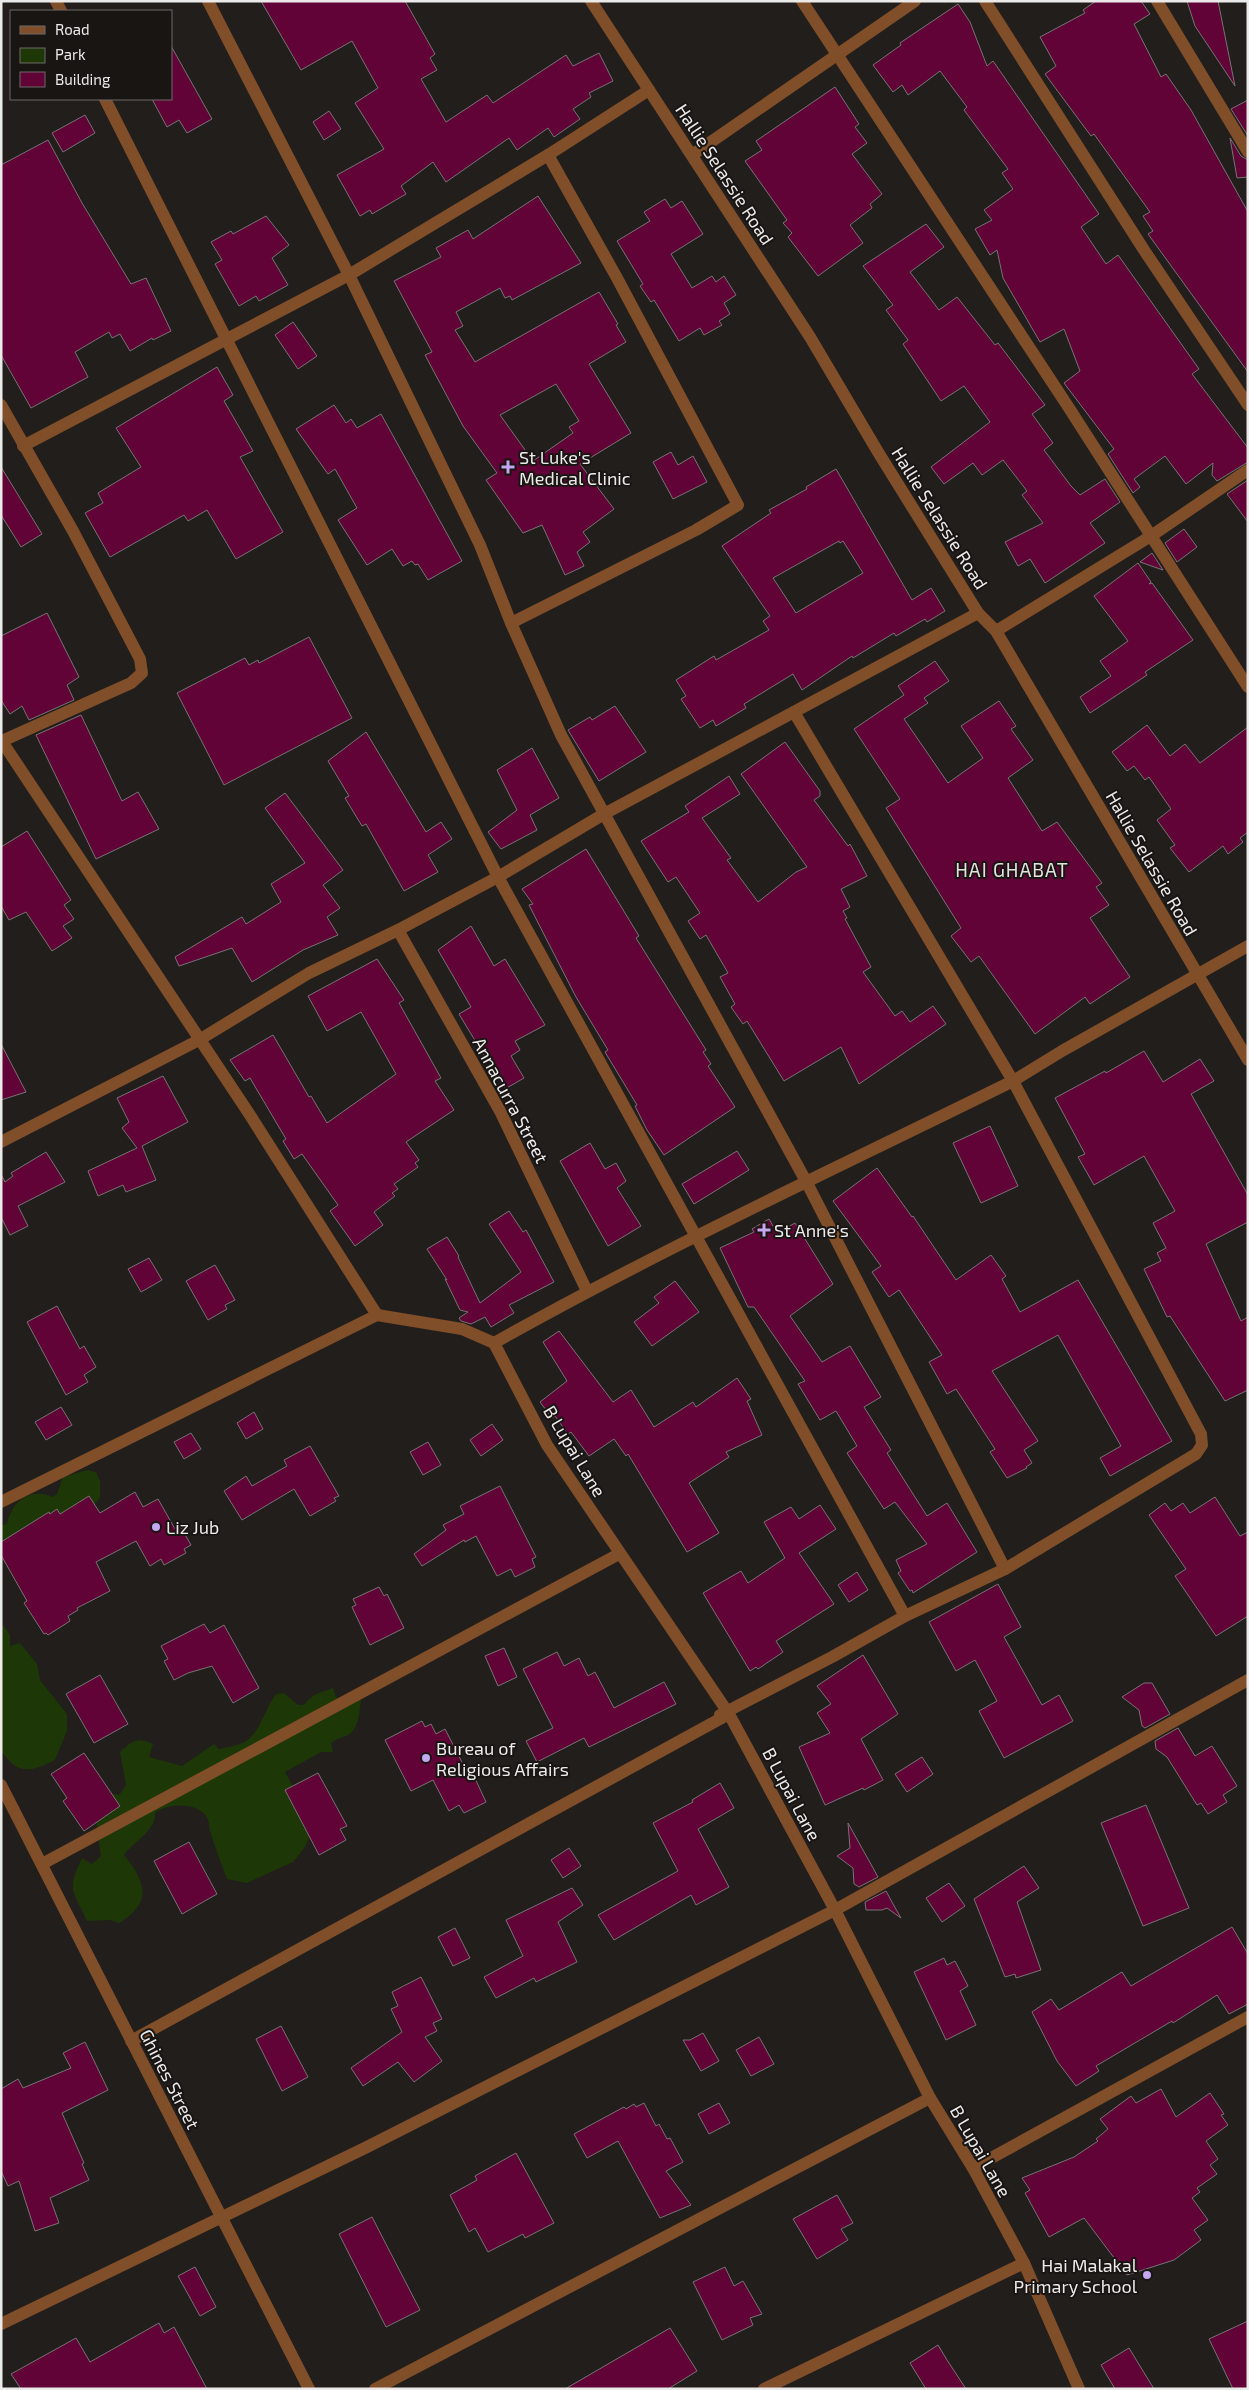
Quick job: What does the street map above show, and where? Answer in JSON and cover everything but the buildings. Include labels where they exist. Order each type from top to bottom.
[{"type":"street","points":[[208,1],[350,275],[480,545],[510,623],[561,735],[807,1183],[1005,1569]]},
{"type":"street","name":"Hallie Selassie Road","points":[[592,1],[810,337],[878,452],[978,613],[996,631],[1248,1060]]},
{"type":"street","points":[[802,1],[1248,687]]},
{"type":"street","points":[[692,155],[914,1]]},
{"type":"street","points":[[985,1],[1144,250],[1248,405]]},
{"type":"street","points":[[1158,1],[1248,152]]},
{"type":"street","points":[[23,446],[226,338],[350,275],[548,155],[650,90]]},
{"type":"street","points":[[106,100],[498,877],[905,1616]]},
{"type":"street","points":[[510,623],[696,530],[738,505],[617,278],[548,155]]},
{"type":"street","points":[[1,405],[73,531],[140,659],[142,673],[131,683],[2,740],[248,1112],[377,1315]]},
{"type":"street","points":[[996,631],[1151,536],[1248,470]]},
{"type":"street","points":[[1,1142],[199,1040],[309,973],[398,930],[498,877],[604,814],[978,613]]},
{"type":"street","points":[[729,1714],[720,1715],[832,1657],[905,1616],[1005,1569],[1196,1454],[1202,1445],[1201,1434],[1014,1081],[794,712]]},
{"type":"street","name":"Annacurra Street","points":[[398,930],[500,1111],[587,1291]]},
{"type":"street","points":[[1,1502],[377,1315],[462,1329],[494,1343],[587,1291],[696,1235],[807,1183],[1014,1081],[1248,946]]},
{"type":"street","name":"B Lupai Lane","points":[[494,1343],[547,1445],[729,1714],[835,1910],[930,2098],[973,2168],[1024,2263],[1079,2389]]},
{"type":"street","points":[[42,1864],[619,1554]]},
{"type":"street","points":[[1,2324],[365,2148],[835,1910],[1248,1680]]},
{"type":"street","points":[[131,2041],[729,1714]]},
{"type":"street","name":"Ghines Street","points":[[1,1785],[220,2217],[310,2389]]},
{"type":"street","points":[[973,2168],[1248,2017]]},
{"type":"street","points":[[375,2389],[930,2098]]},
{"type":"street","points":[[764,2389],[1024,2263]]},
{"type":"green space","points":[[87,1470],[96,1472],[100,1481],[100,1498],[93,1506],[1,1556],[1,1525],[7,1524],[13,1509],[23,1498],[37,1494],[53,1497],[57,1494],[63,1477]]},
{"type":"green space","points":[[3,1625],[10,1635],[10,1646],[20,1643],[37,1664],[40,1680],[67,1714],[67,1731],[55,1760],[32,1769],[19,1768],[1,1750],[1,1627]]},
{"type":"green space","points":[[333,1688],[336,1697],[346,1702],[355,1697],[361,1701],[359,1716],[354,1730],[350,1734],[331,1743],[333,1752],[321,1752],[285,1772],[315,1826],[305,1847],[293,1862],[247,1883],[227,1879],[206,1816],[196,1808],[189,1806],[167,1807],[155,1813],[149,1830],[124,1855],[141,1883],[141,1900],[137,1908],[119,1923],[110,1920],[87,1921],[73,1890],[74,1878],[82,1858],[92,1864],[101,1856],[95,1814],[109,1793],[119,1795],[126,1785],[120,1752],[132,1742],[139,1740],[153,1744],[149,1757],[182,1766],[214,1744],[219,1749],[246,1741],[259,1725],[276,1694],[284,1693],[298,1705],[304,1705],[313,1696]]},
{"type":"place","name":"St Luke's Medical Clinic","points":[[508,467]]},
{"type":"place","name":"St Anne's","points":[[764,1230]]},
{"type":"place","name":"Liz Jub","points":[[156,1527]]},
{"type":"place","name":"Bureau of Religious Affairs","points":[[426,1758]]},
{"type":"place","name":"Hai Malakal Primary School","points":[[1147,2275]]},
{"type":"district","name":"HAI GHABAT","points":[[1012,869]]}]
